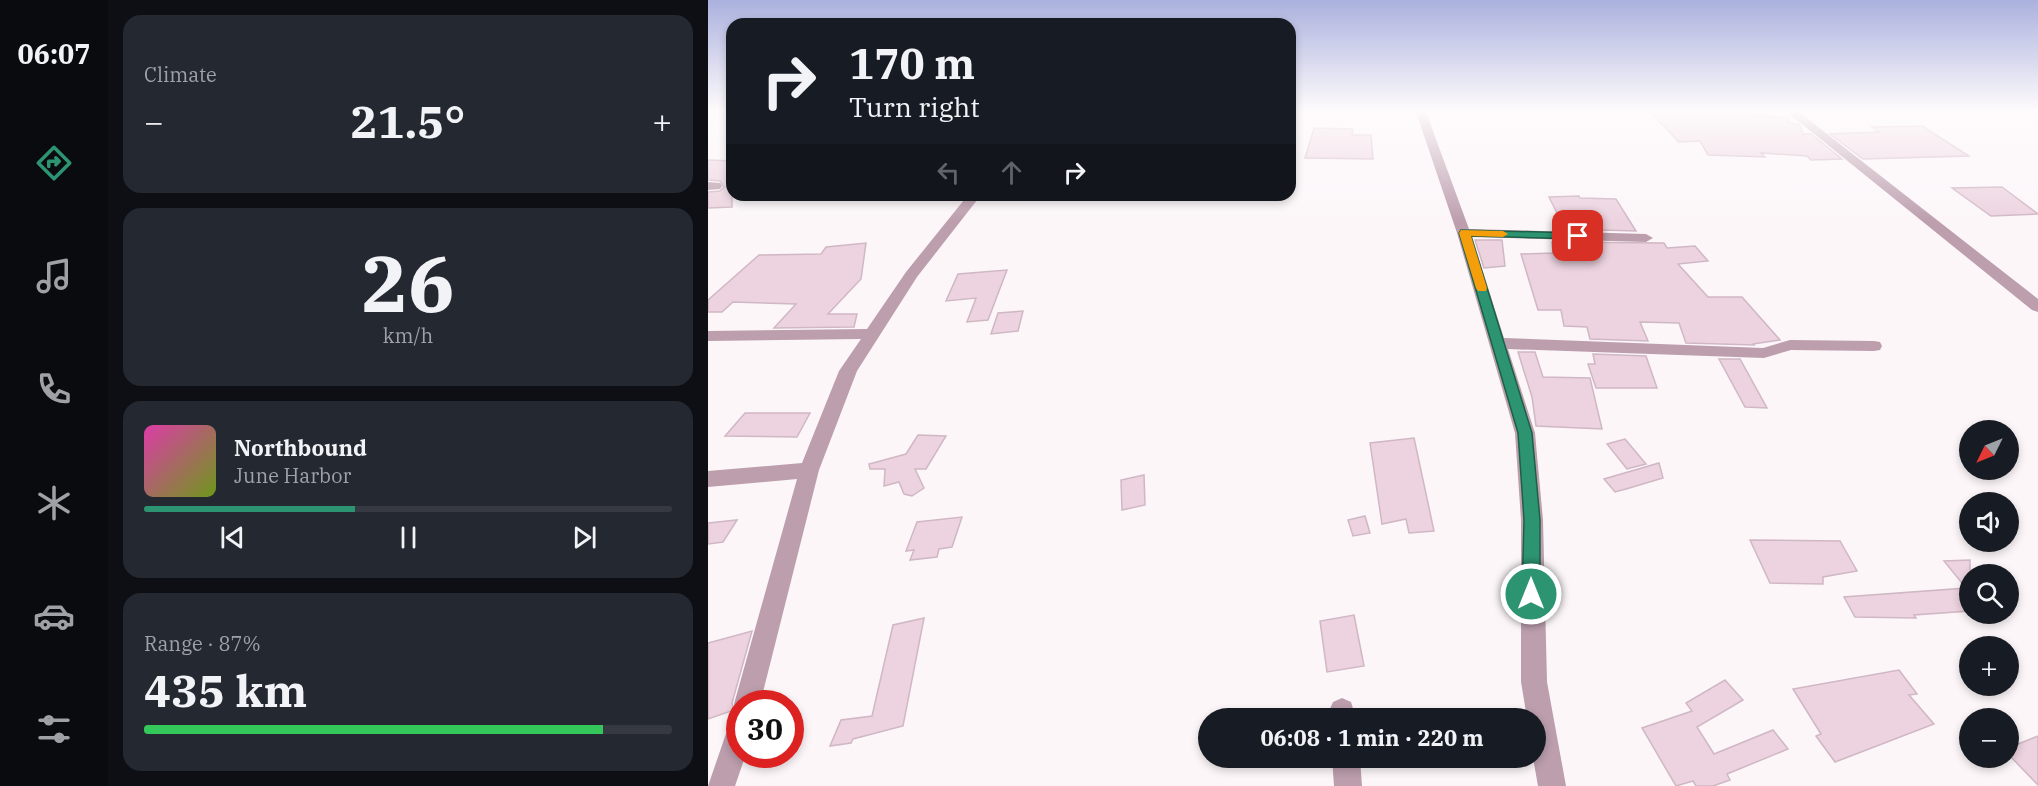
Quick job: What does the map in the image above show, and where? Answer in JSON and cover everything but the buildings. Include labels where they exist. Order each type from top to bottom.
[{"type":"street","points":[[1434,149],[1464,233],[1525,433],[1532,520],[1534,682],[1552,786]]},
{"type":"street","points":[[1838,149],[2038,307]]},
{"type":"street","points":[[751,690],[809,470],[848,371],[911,275],[970,201]]},
{"type":"street","points":[[1464,233],[1646,238]]},
{"type":"street","points":[[708,336],[873,334]]},
{"type":"street","points":[[1498,343],[1764,353],[1790,345],[1874,346]]},
{"type":"street","points":[[708,479],[809,470]]},
{"type":"street","points":[[721,786],[727,768]]},
{"type":"street","points":[[1347,768],[1348,786]]},
{"type":"slow traffic","points":[[1482,288],[1464,233],[1503,234]]},
{"type":"route","points":[[1531,594],[1532,520],[1525,433],[1464,233],[1578,236]]}]
